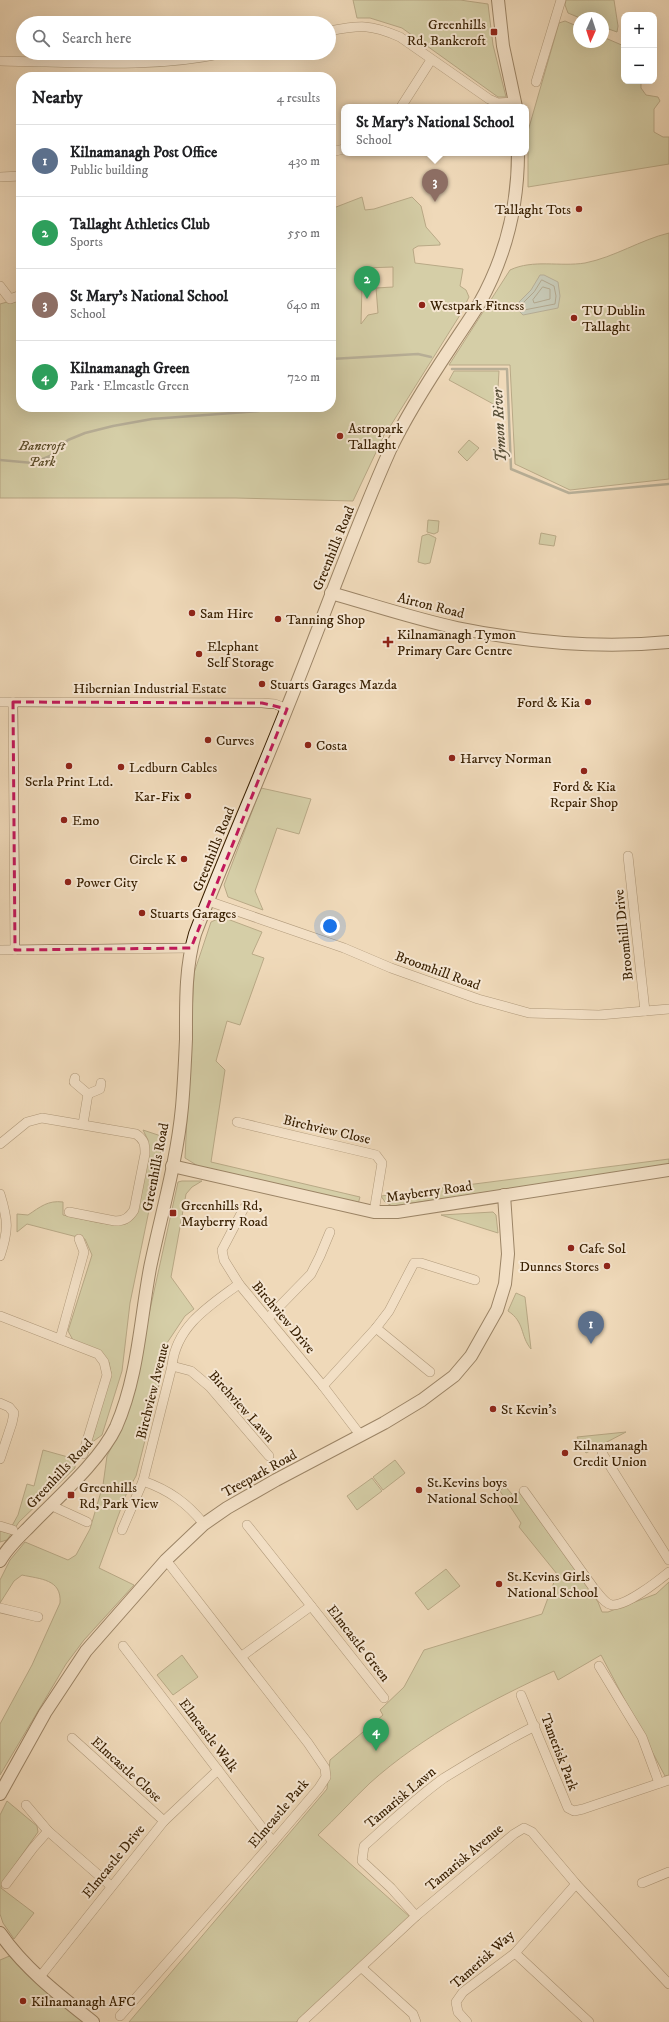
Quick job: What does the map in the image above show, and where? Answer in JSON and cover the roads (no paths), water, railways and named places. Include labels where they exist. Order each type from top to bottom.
[{"type":"street","points":[[336,30],[360,25],[373,27],[400,37],[489,100],[498,103],[515,104],[503,46],[498,0]]},
{"type":"street","points":[[536,82],[560,0]]},
{"type":"street","points":[[0,61],[141,62],[172,60]]},
{"type":"street","points":[[403,104],[431,60]]},
{"type":"street","name":"Greenhills Road","points":[[2,1555],[93,1461],[104,1447],[114,1430],[128,1397],[148,1279],[172,1166],[182,1110],[187,986],[191,948],[208,901],[287,709],[331,592],[368,502],[398,435],[430,378],[470,318],[496,269],[512,218],[516,193],[518,156]]},
{"type":"street","points":[[0,177],[16,176]]},
{"type":"street","points":[[0,286],[10,299],[16,297]]},
{"type":"street","name":"Airton Road","points":[[331,592],[432,622],[500,636],[549,641],[617,644],[669,642]]},
{"type":"street","name":"Hibernian Industrial Estate","points":[[0,702],[262,703],[275,704],[287,709]]},
{"type":"street","points":[[13,702],[15,950]]},
{"type":"street","name":"Broomhill Drive","points":[[628,856],[645,1011]]},
{"type":"street","name":"Broomhill Road","points":[[208,901],[336,946],[391,968],[478,999],[529,1013],[572,1015],[669,1009]]},
{"type":"street","points":[[0,950],[191,948]]},
{"type":"street","points":[[75,1078],[74,1082],[88,1094]]},
{"type":"street","points":[[88,1094],[100,1089],[101,1083]]},
{"type":"street","points":[[83,1124],[88,1094]]},
{"type":"street","points":[[0,1144],[27,1122],[42,1118],[136,1134],[142,1138],[145,1145],[144,1154],[134,1210],[130,1217],[115,1221],[69,1212]]},
{"type":"street","name":"Birchview Close","points":[[237,1122],[376,1155],[382,1163],[374,1212]]},
{"type":"street","name":"Mayberry Road","points":[[172,1166],[374,1212],[397,1212],[669,1170]]},
{"type":"street","points":[[0,1194],[8,1220],[6,1240],[0,1256]]},
{"type":"street","name":"Treepark Road","points":[[0,1794],[45,1713],[86,1651],[166,1560],[204,1524],[227,1508],[276,1480],[361,1436],[422,1400],[454,1376],[472,1356],[497,1310],[505,1284],[508,1254],[504,1195]]},
{"type":"street","name":"Birchview Drive","points":[[244,1208],[222,1250],[224,1260],[239,1284],[323,1386],[361,1436]]},
{"type":"street","points":[[268,1318],[311,1274],[330,1232]]},
{"type":"street","points":[[60,1339],[84,1252],[79,1239]]},
{"type":"street","points":[[323,1386],[376,1328],[389,1311],[414,1263],[421,1263],[475,1280]]},
{"type":"street","name":"Birchview Avenue","points":[[122,1530],[143,1482],[172,1366],[174,1352],[179,1340],[192,1322],[239,1284]]},
{"type":"street","points":[[0,1316],[98,1354],[104,1362],[107,1375],[83,1454]]},
{"type":"street","points":[[376,1328],[430,1372]]},
{"type":"street","name":"Birchview Lawn","points":[[172,1366],[191,1371],[210,1387],[269,1456]]},
{"type":"street","points":[[0,1403],[9,1407],[14,1412],[12,1423],[0,1459]]},
{"type":"street","points":[[602,1453],[669,1560]]},
{"type":"street","points":[[143,1482],[160,1487],[175,1495],[190,1506],[204,1524]]},
{"type":"street","points":[[524,1491],[595,1590],[612,1605],[622,1602],[652,1585],[669,1572]]},
{"type":"street","points":[[50,1505],[87,1522]]},
{"type":"street","name":"Elmcastle Green","points":[[247,1524],[384,1698]]},
{"type":"street","points":[[0,1526],[13,1530]]},
{"type":"street","name":"Elmcastle Park","points":[[120,2016],[273,1842],[319,1788],[326,1777],[325,1768],[308,1743],[166,1560]]},
{"type":"street","name":"Elmcastle Green","points":[[242,1656],[312,1606]]},
{"type":"street","points":[[0,1608],[38,1617]]},
{"type":"street","name":"Elmcastle Walk","points":[[123,1646],[273,1842]]},
{"type":"street","points":[[599,1666],[642,1737],[659,1783]]},
{"type":"street","name":"Tamerisk Park","points":[[522,1695],[568,1808],[574,1811],[669,1780]]},
{"type":"street","name":"Tamarisk Lawn","points":[[416,1916],[391,1888],[362,1862],[364,1846],[408,1807],[443,1779],[487,1751],[535,1726]]},
{"type":"street","name":"Elmcastle Close","points":[[72,1738],[164,1821]]},
{"type":"street","name":"Elmcastle Drive","points":[[39,1978],[110,1886],[142,1850],[164,1821],[218,1770]]},
{"type":"street","points":[[26,1806],[48,1831],[110,1886]]},
{"type":"street","name":"Tamarisk Avenue","points":[[302,2022],[362,1968],[416,1916],[514,1834],[524,1828],[532,1832],[576,1884],[669,1984]]},
{"type":"street","points":[[6,1884],[48,1831]]},
{"type":"street","points":[[642,1883],[669,1872]]},
{"type":"street","name":"Tamerisk Way","points":[[467,2022],[458,2012],[456,2002],[463,1992],[515,1953],[576,1884]]},
{"type":"street","points":[[0,1933],[14,1952],[39,1978],[93,2022]]},
{"type":"street","points":[[515,1953],[589,2022]]},
{"type":"street","points":[[362,1968],[413,2014],[416,2022]]},
{"type":"water","points":[[540,275],[544,275],[558,282],[560,296],[558,308],[523,315],[518,310],[519,302],[531,290]]},
{"type":"waterway","name":"Tymon River","points":[[336,359],[418,354],[431,357]]},
{"type":"waterway","name":"Tymon River","points":[[452,369],[507,369],[511,469],[569,493],[669,484]]},
{"type":"waterway","name":"Tymon River","points":[[0,460],[33,463],[50,456],[68,440],[85,433],[113,426],[152,419],[246,412]]},
{"type":"place","name":"Greenhills Rd, Bankcroft","points":[[494,32]]},
{"type":"place","name":"St Mary's National School","points":[[435,202]]},
{"type":"place","name":"Tallaght Tots","points":[[579,209]]},
{"type":"place","name":"Tallaght Athletics Club","points":[[367,299]]},
{"type":"place","name":"Westpark Fitness","points":[[422,305]]},
{"type":"place","name":"TU Dublin Tallaght","points":[[574,318]]},
{"type":"place","name":"Astropark Tallaght","points":[[340,436]]},
{"type":"place","name":"Sam Hire","points":[[192,613]]},
{"type":"place","name":"Tanning Shop","points":[[278,619]]},
{"type":"place","name":"Kilnamanagh Tymon Primary Care Centre","points":[[388,642]]},
{"type":"place","name":"Elephant Self Storage","points":[[199,654]]},
{"type":"place","name":"Stuarts Garages Mazda","points":[[262,684]]},
{"type":"place","name":"Ford & Kia","points":[[588,702]]},
{"type":"place","name":"Curves","points":[[208,740]]},
{"type":"place","name":"Costa","points":[[308,745]]},
{"type":"place","name":"Harvey Norman","points":[[452,758]]},
{"type":"place","name":"Serla Print Ltd.","points":[[69,766]]},
{"type":"place","name":"Ledburn Cables","points":[[121,767]]},
{"type":"place","name":"Ford & Kia Repair Shop","points":[[584,771]]},
{"type":"place","name":"Kar-Fix","points":[[188,796]]},
{"type":"place","name":"Emo","points":[[64,820]]},
{"type":"place","name":"Circle K","points":[[184,859]]},
{"type":"place","name":"Power City","points":[[68,882]]},
{"type":"place","name":"Stuarts Garages","points":[[142,913]]},
{"type":"place","name":"Greenhills Rd, Mayberry Road","points":[[173,1213]]},
{"type":"place","name":"Cafe Sol","points":[[571,1248]]},
{"type":"place","name":"Dunnes Stores","points":[[607,1266]]},
{"type":"place","name":"Kilnamanagh Post Office","points":[[591,1344]]},
{"type":"place","name":"St Kevin's","points":[[493,1409]]},
{"type":"place","name":"Kilnamanagh Credit Union","points":[[565,1453]]},
{"type":"place","name":"St.Kevins boys National School","points":[[419,1490]]},
{"type":"place","name":"Greenhills Rd, Park View","points":[[71,1495]]},
{"type":"place","name":"St.Kevins Girls National School","points":[[499,1584]]},
{"type":"place","name":"Kilnamanagh Green","points":[[376,1751]]},
{"type":"place","name":"Kilnamanagh AFC","points":[[23,2001]]},
{"type":"park label","name":"Bancroft Park","points":[[42,454]]}]
